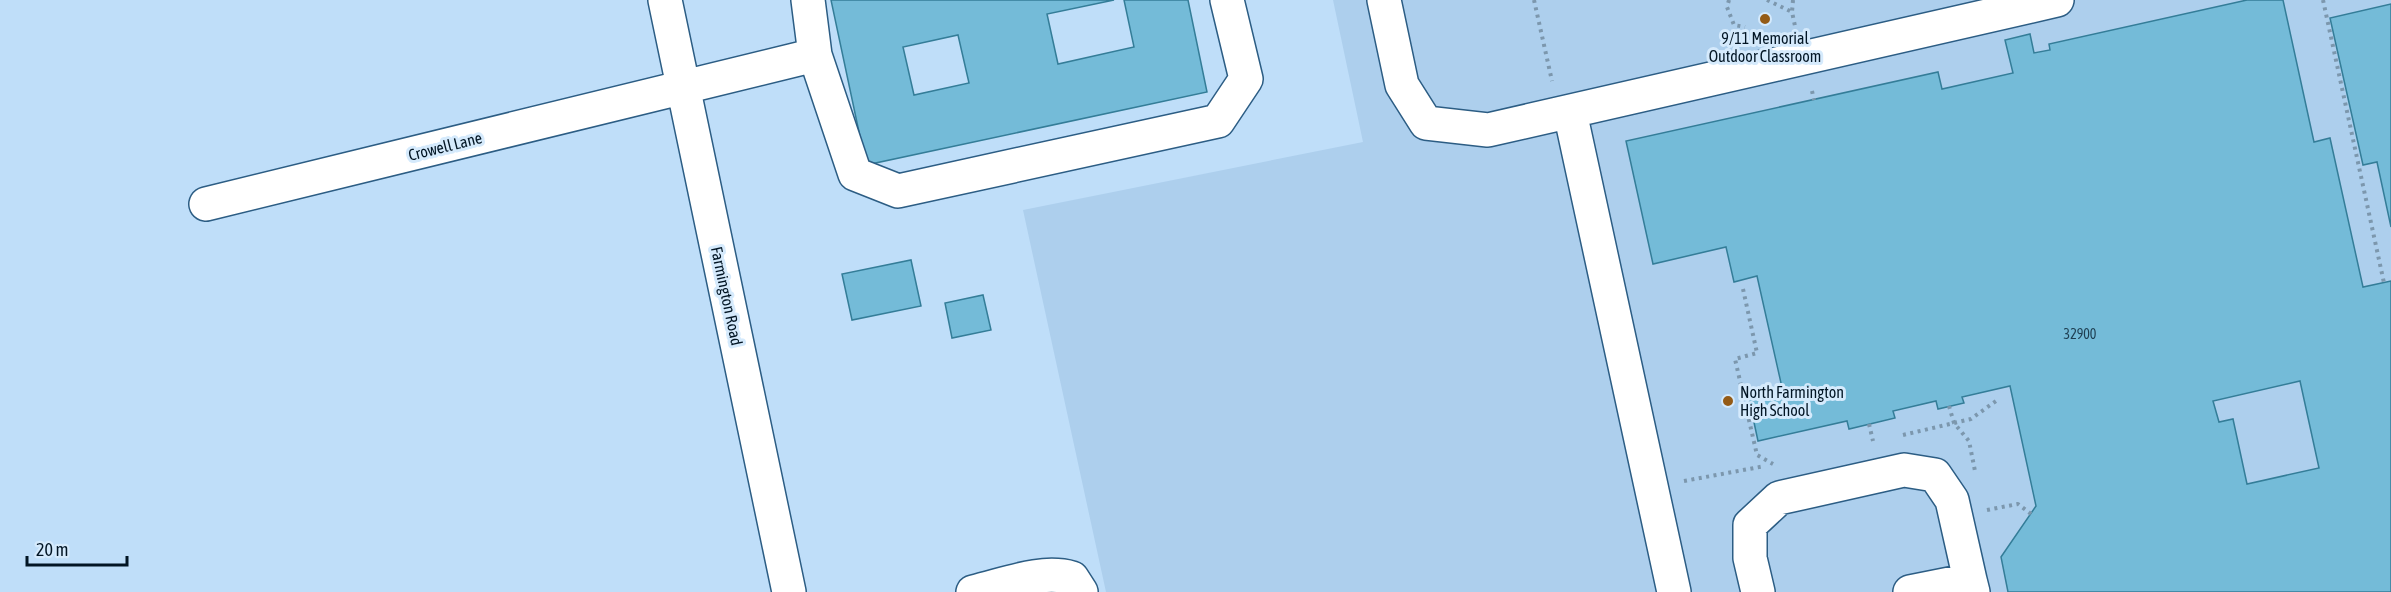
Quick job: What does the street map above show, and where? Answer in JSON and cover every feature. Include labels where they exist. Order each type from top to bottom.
[{"type":"street","name":"Farmington Road","points":[[665,0],[789,592]]},
{"type":"street","points":[[808,0],[815,55],[855,174],[898,191],[1218,121],[1246,79],[1227,0]]},
{"type":"street","points":[[1384,0],[1402,85],[1426,123],[1488,130],[2057,0]]},
{"type":"street","name":"Crowell Lane","points":[[206,204],[815,55]]},
{"type":"street","points":[[1570,112],[1674,592]]},
{"type":"street","points":[[1758,592],[1750,558],[1750,525],[1779,498],[1904,470],[1935,475],[1952,500],[1972,586],[1910,592]]},
{"type":"street","points":[[973,592],[1045,575],[1060,574],[1072,578],[1081,592]]},
{"type":"path","points":[[1729,0],[1727,7],[1734,25],[1745,27]]},
{"type":"path","points":[[1767,0],[1792,12]]},
{"type":"path","points":[[1793,0],[1792,12],[1796,30]]},
{"type":"path","points":[[2323,0],[2384,283]]},
{"type":"path","points":[[1743,289],[1757,353],[1735,359],[1757,454],[1772,464]]},
{"type":"path","points":[[1896,436],[1971,419],[1996,401]]},
{"type":"path","points":[[1869,424],[1873,441]]},
{"type":"path","points":[[1862,444],[1885,439]]},
{"type":"path","points":[[1652,488],[1783,462]]},
{"type":"path","points":[[1983,511],[2018,504],[2031,514]]},
{"type":"shaded area","name":"North Farmington High School","points":[[1333,0],[2391,0],[2391,592],[1106,592],[1023,210],[1363,142]]},
{"type":"building","points":[[831,0],[1114,0],[1047,14],[1058,64],[1134,47],[1124,0],[1188,0],[1207,92],[866,165]],"holes":[[[958,35],[969,83],[914,95],[903,47]]]},
{"type":"building","name":"North Farmington High School","points":[[2247,0],[2283,0],[2314,142],[2330,138],[2363,287],[2391,281],[2391,592],[2008,592],[2001,557],[2036,506],[2010,386],[1962,397],[1964,403],[1938,409],[1936,401],[1893,411],[1895,418],[1849,429],[1847,421],[1758,441],[1749,399],[1783,392],[1757,276],[1734,282],[1726,247],[1653,264],[1626,141],[1938,72],[1942,89],[2013,73],[2005,40],[2030,34],[2034,53],[2050,50],[2049,44]],"holes":[[[2300,381],[2319,468],[2247,484],[2233,419],[2219,422],[2213,401]]]},
{"type":"building","points":[[2391,4],[2391,227],[2377,162],[2363,165],[2330,18]]},
{"type":"building","points":[[911,260],[921,306],[852,320],[842,274]]},
{"type":"building","points":[[983,295],[991,330],[952,338],[945,303]]},
{"type":"place","name":"9/11 Memorial Outdoor Classroom","points":[[1765,19]]},
{"type":"place","name":"North Farmington High School","points":[[1728,401]]}]
